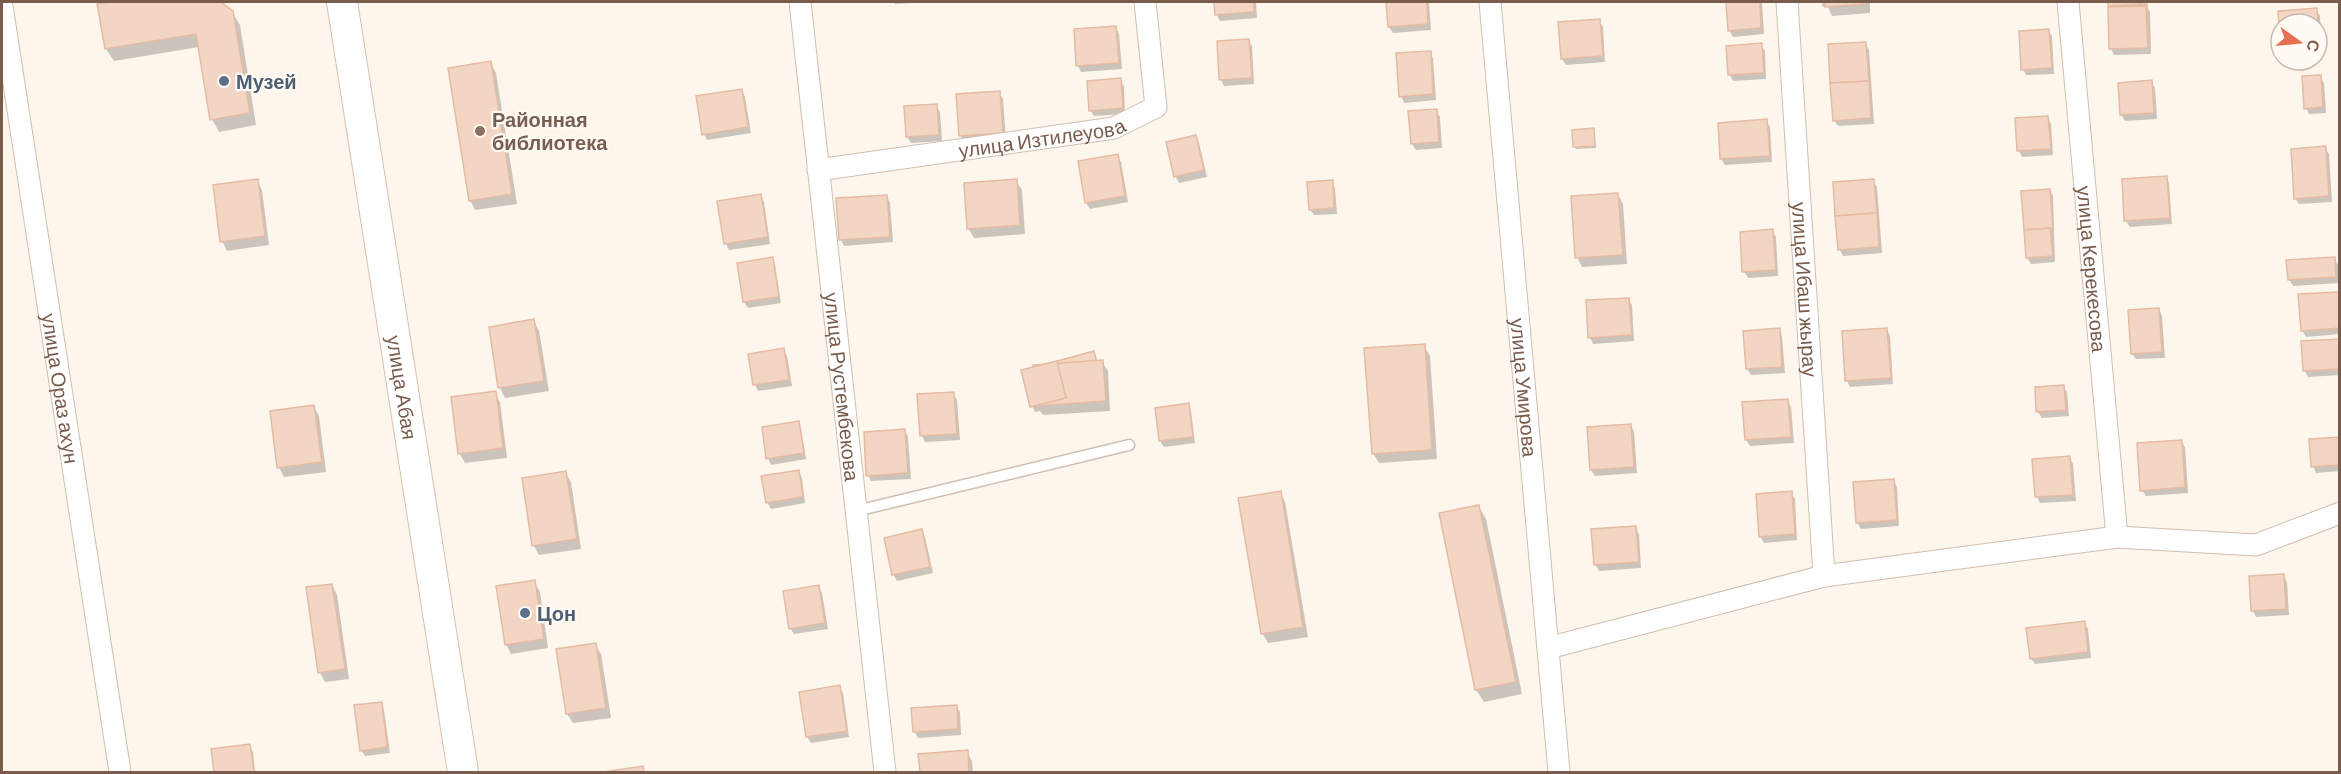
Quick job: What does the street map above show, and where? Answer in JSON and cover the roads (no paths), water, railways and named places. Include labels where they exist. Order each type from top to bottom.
[{"type":"street","name":"улица Абая","points":[[342,2],[463,772]]},
{"type":"street","name":"улица Рустембекова","points":[[800,2],[885,772]]},
{"type":"street","name":"улица Изтилеуова","points":[[818,170],[1114,128],[1156,107],[1145,2]]},
{"type":"street","name":"улица Умирова","points":[[1490,2],[1559,772]]},
{"type":"street","name":"улица Ибаш жырау","points":[[1787,2],[1824,576]]},
{"type":"street","name":"улица Керекесова","points":[[2068,2],[2117,537]]},
{"type":"street","name":"улица Ораз ахун","points":[[2,6],[120,772]]},
{"type":"street","points":[[1548,648],[1824,576],[2117,537],[2256,544],[2340,513]]},
{"type":"lane","points":[[856,511],[1129,445]]},
{"type":"place","name":"Музей","points":[[224,81]]},
{"type":"place","name":"Районная библиотека","points":[[480,131]]},
{"type":"place","name":"Цон","points":[[525,613]]}]
